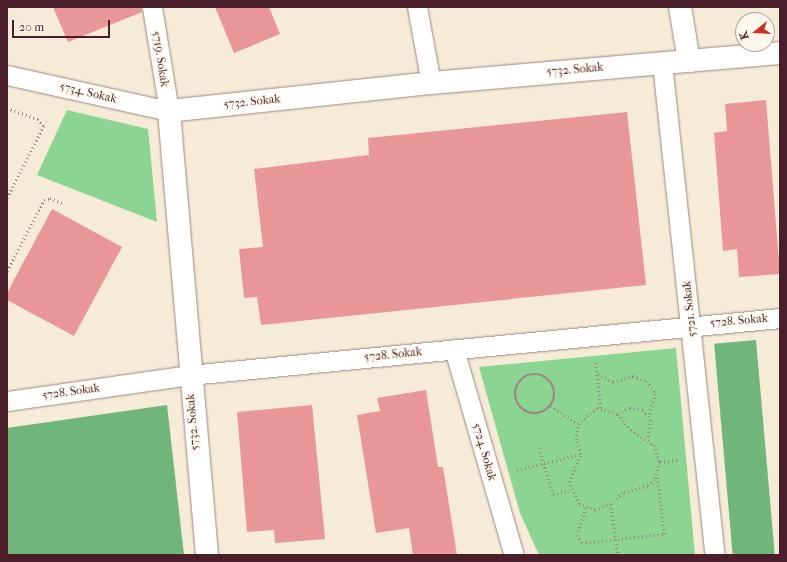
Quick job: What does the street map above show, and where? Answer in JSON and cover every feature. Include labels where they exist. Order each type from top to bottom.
[{"type":"street","points":[[680,7],[689,61]]},
{"type":"street","name":"5732. Sokak","points":[[207,555],[189,375],[182,253],[168,111],[431,83],[780,53]]},
{"type":"lane","name":"5719. Sokak","points":[[152,7],[168,111]]},
{"type":"lane","points":[[418,7],[431,83]]},
{"type":"lane","name":"5721. Sokak","points":[[662,63],[692,326],[715,555]]},
{"type":"lane","name":"5734. Sokak","points":[[7,75],[168,111]]},
{"type":"lane","name":"5728. Sokak","points":[[7,401],[189,375],[780,318]]},
{"type":"lane","name":"5724. Sokak","points":[[454,349],[514,555]]},
{"type":"path","points":[[7,108],[38,119],[44,126],[7,199]]},
{"type":"path","points":[[7,271],[44,200],[50,198],[62,203]]},
{"type":"path","points":[[596,356],[601,408]]},
{"type":"path","points":[[598,374],[613,382],[633,376],[647,381],[656,394],[649,415],[652,427],[648,439]]},
{"type":"path","points":[[526,376],[545,378],[554,393],[551,406],[540,414],[526,413],[515,397],[517,385],[526,376]]},
{"type":"path","points":[[551,406],[578,424]]},
{"type":"path","points":[[618,414],[636,407],[649,415]]},
{"type":"path","points":[[586,508],[578,530],[579,540],[586,543],[664,534],[657,474],[660,462],[658,453],[648,439],[631,430],[618,414],[601,408],[589,412],[578,424],[576,440],[581,454],[572,473],[570,490],[586,508],[599,509],[611,504],[623,493],[648,486],[657,474]]},
{"type":"path","points":[[539,448],[553,494],[570,490]]},
{"type":"path","points":[[508,472],[581,454]]},
{"type":"path","points":[[660,462],[686,459]]},
{"type":"path","points":[[611,504],[618,555]]},
{"type":"green space","points":[[67,110],[148,129],[157,222],[37,175]]},
{"type":"green space","points":[[756,340],[775,555],[733,555],[714,344]]},
{"type":"green space","points":[[676,348],[695,555],[539,555],[520,513],[479,367]]},
{"type":"green space","points":[[167,405],[184,555],[7,555],[7,428]]},
{"type":"building","points":[[53,7],[141,7],[142,12],[68,42]]},
{"type":"building","points":[[215,7],[269,7],[280,34],[234,53]]},
{"type":"building","points":[[766,100],[780,274],[739,277],[737,249],[723,251],[714,133],[727,131],[725,104]]},
{"type":"building","points":[[627,112],[646,285],[261,325],[257,297],[244,298],[239,249],[263,247],[254,169],[369,155],[368,138]]},
{"type":"building","points":[[52,209],[122,247],[74,336],[7,300],[7,293]]},
{"type":"building","points":[[426,390],[438,467],[443,467],[457,555],[413,555],[409,528],[376,533],[357,415],[380,411],[377,398]]},
{"type":"building","points":[[312,405],[325,539],[275,543],[274,530],[247,532],[237,412]]}]
